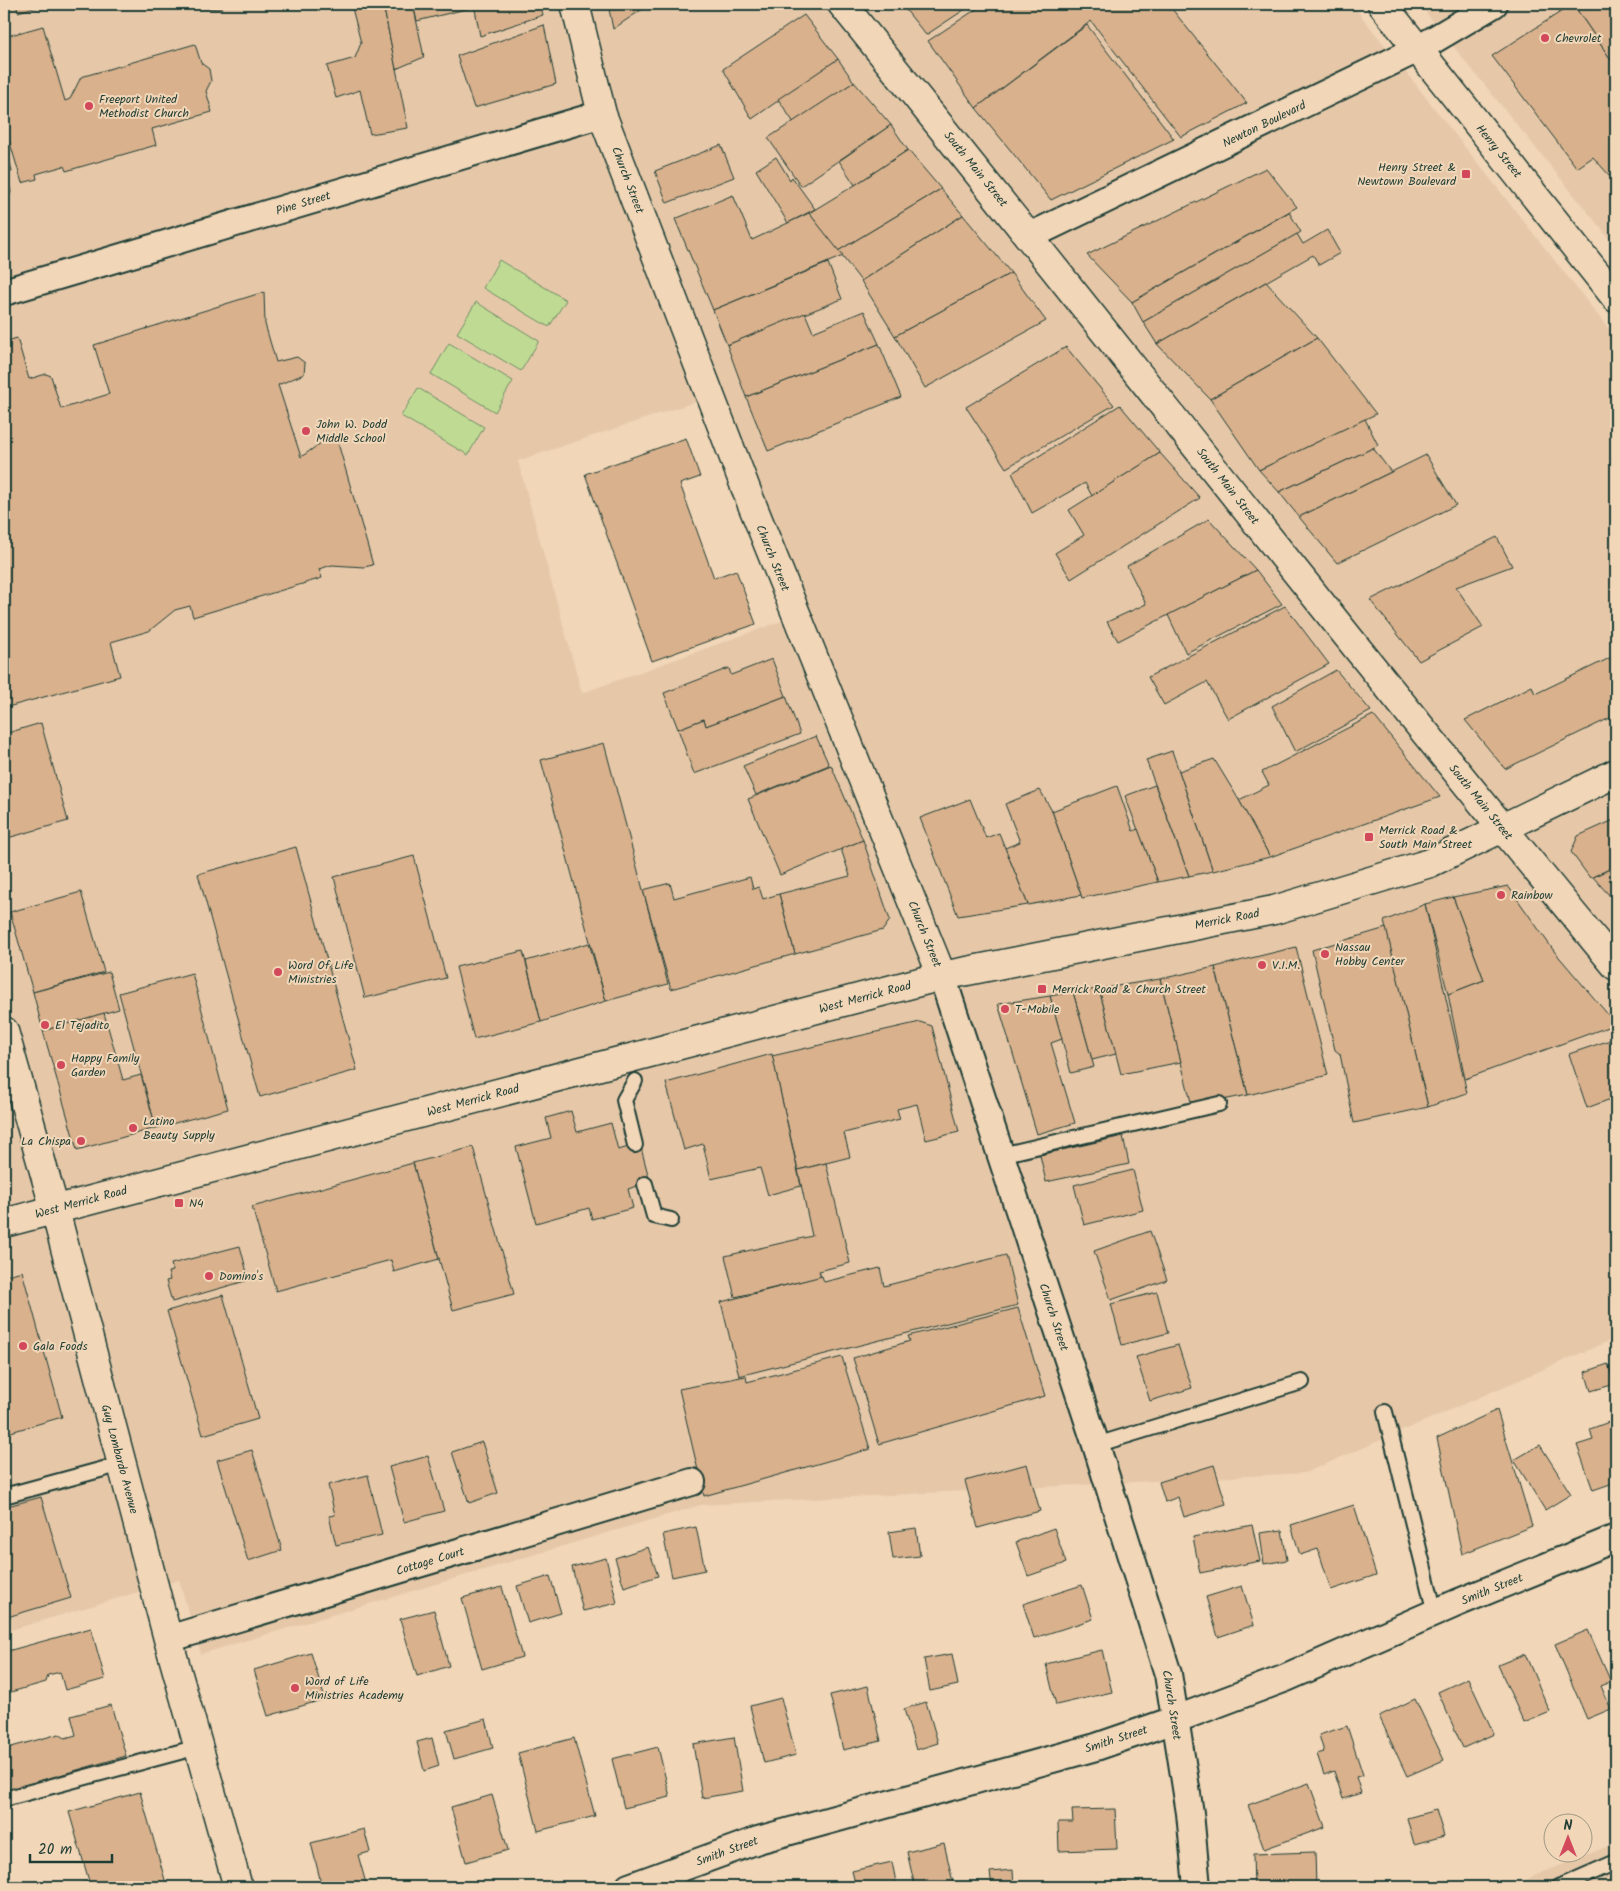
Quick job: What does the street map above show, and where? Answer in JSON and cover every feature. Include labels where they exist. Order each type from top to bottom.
[{"type":"main road","name":"Church Street","points":[[575,4],[602,114],[748,497],[942,976]]},
{"type":"main road","name":"South Main Street","points":[[842,4],[1030,236],[1501,827],[1616,966]]},
{"type":"main road","name":"Henry Street","points":[[1382,4],[1616,298]]},
{"type":"main road","name":"Merrick Road","points":[[942,976],[1274,910],[1430,863],[1616,773]]},
{"type":"main road","name":"West Merrick Road","points":[[4,1223],[942,976]]},
{"type":"main road","name":"Guy Lombardo Avenue","points":[[4,1031],[55,1210],[168,1639],[238,1887]]},
{"type":"street","name":"Newton Boulevard","points":[[1030,236],[1418,49],[1494,4]]},
{"type":"street","name":"Pine Street","points":[[4,292],[602,114]]},
{"type":"street","name":"Church Street","points":[[942,976],[1096,1445],[1168,1674],[1190,1813],[1197,1887]]},
{"type":"street","name":"Cottage Court","points":[[168,1639],[692,1482]]},
{"type":"street","name":"Smith Street","points":[[630,1887],[758,1840],[908,1797],[1096,1747],[1174,1720],[1286,1678],[1435,1613],[1616,1538]]},
{"type":"lane","points":[[635,1081],[624,1100],[635,1146]]},
{"type":"lane","points":[[1001,1155],[1219,1104]]},
{"type":"lane","points":[[645,1184],[654,1216],[671,1220]]},
{"type":"lane","points":[[1096,1445],[1302,1382]]},
{"type":"lane","points":[[1385,1412],[1435,1613]]},
{"type":"lane","points":[[4,1496],[122,1464]]},
{"type":"lane","points":[[4,1799],[198,1747]]},
{"type":"lane","points":[[1559,1887],[1616,1862]]},
{"type":"shaded area","points":[[4,4],[1352,4],[1616,338],[1616,1338],[1305,1473],[701,1505],[201,1654],[179,1580],[4,1632]],"holes":[[[698,401],[807,612],[582,693],[518,461]]]},
{"type":"shaded area","points":[[1419,4],[1616,4],[1616,247]]},
{"type":"shaded area","points":[[1616,1843],[1616,1887],[1507,1887],[1564,1864],[1592,1864],[1592,1853]]},
{"type":"green space","points":[[499,260],[566,300],[549,327],[483,288]]},
{"type":"green space","points":[[476,302],[539,341],[521,371],[457,333]]},
{"type":"green space","points":[[449,343],[513,381],[495,412],[431,374]]},
{"type":"green space","points":[[418,388],[484,427],[468,455],[401,416]]},
{"type":"building","points":[[16,4],[45,4],[18,12]]},
{"type":"building","points":[[142,4],[221,4],[222,9],[143,6]]},
{"type":"building","points":[[351,4],[383,4],[408,128],[370,134],[360,90],[336,98],[327,66],[355,58],[361,43]]},
{"type":"building","points":[[383,4],[413,4],[424,57],[396,69]]},
{"type":"building","points":[[413,4],[474,4],[474,7],[417,21]]},
{"type":"building","points":[[474,4],[540,4],[543,15],[480,36]]},
{"type":"building","points":[[608,4],[650,4],[613,29]]},
{"type":"building","points":[[901,4],[973,4],[926,35]]},
{"type":"building","points":[[984,4],[1168,4],[1247,103],[1181,137],[1091,21],[976,108],[928,41]]},
{"type":"building","points":[[1573,4],[1616,67],[1616,183],[1593,157],[1577,168],[1492,56]]},
{"type":"building","points":[[1573,4],[1607,4],[1616,17],[1616,67]]},
{"type":"building","points":[[804,15],[838,59],[752,119],[723,69]]},
{"type":"building","points":[[544,25],[556,84],[474,108],[457,56]]},
{"type":"building","points":[[1087,25],[1174,139],[1051,200],[976,108]]},
{"type":"building","points":[[43,26],[65,101],[70,99],[81,77],[195,44],[201,63],[209,69],[211,81],[206,91],[212,112],[152,129],[156,145],[66,171],[64,166],[36,174],[37,179],[22,183],[4,123],[4,37]]},
{"type":"building","points":[[838,59],[854,82],[794,123],[778,99]]},
{"type":"building","points":[[854,82],[891,125],[801,186],[768,138]]},
{"type":"building","points":[[891,125],[908,150],[855,185],[839,161]]},
{"type":"building","points":[[721,145],[734,177],[667,203],[655,171]]},
{"type":"building","points":[[908,150],[941,189],[838,251],[809,213]]},
{"type":"building","points":[[8,151],[12,172],[6,173],[11,192],[7,202],[4,203],[4,152]]},
{"type":"building","points":[[776,157],[790,180],[792,177],[815,209],[788,223],[756,170]]},
{"type":"building","points":[[1266,168],[1297,207],[1132,302],[1087,255]]},
{"type":"building","points":[[941,189],[963,215],[861,281],[838,251]]},
{"type":"building","points":[[733,195],[752,240],[809,213],[843,256],[713,310],[675,219]]},
{"type":"building","points":[[1289,212],[1301,232],[1143,322],[1132,302]]},
{"type":"building","points":[[963,215],[1011,273],[895,336],[861,281]]},
{"type":"building","points":[[1327,230],[1340,253],[1319,265],[1313,255],[1157,344],[1143,322],[1297,234],[1303,244]]},
{"type":"building","points":[[828,263],[842,299],[727,345],[713,310]]},
{"type":"building","points":[[1011,273],[1046,321],[925,388],[895,336]]},
{"type":"building","points":[[1266,282],[1317,338],[1210,399],[1157,344]]},
{"type":"building","points":[[264,292],[265,324],[276,362],[297,357],[305,363],[304,374],[278,385],[301,457],[328,438],[336,436],[373,565],[364,567],[332,565],[319,569],[322,578],[193,617],[190,606],[175,610],[149,631],[111,642],[120,676],[4,708],[4,342],[17,338],[29,379],[46,374],[51,376],[61,409],[109,394],[94,345]]},
{"type":"building","points":[[864,311],[879,344],[746,397],[727,345],[805,313],[813,332]]},
{"type":"building","points":[[1317,338],[1376,414],[1259,470],[1210,399]]},
{"type":"building","points":[[879,344],[901,397],[768,451],[746,397]]},
{"type":"building","points":[[1066,347],[1114,405],[1006,468],[966,407]]},
{"type":"building","points":[[1120,405],[1160,453],[1092,496],[1085,483],[1032,513],[1012,473]]},
{"type":"building","points":[[1365,419],[1378,445],[1373,448],[1279,492],[1259,470]]},
{"type":"building","points":[[686,438],[700,477],[680,484],[714,578],[736,570],[756,624],[652,661],[585,474]]},
{"type":"building","points":[[1373,448],[1391,472],[1299,517],[1279,492]]},
{"type":"building","points":[[1160,453],[1200,498],[1071,579],[1055,553],[1084,535],[1069,510]]},
{"type":"building","points":[[1426,455],[1456,505],[1337,563],[1299,517]]},
{"type":"building","points":[[1209,519],[1256,570],[1118,641],[1107,622],[1146,604],[1127,566]]},
{"type":"building","points":[[1497,537],[1512,566],[1456,587],[1483,627],[1419,661],[1370,600]]},
{"type":"building","points":[[1256,570],[1282,604],[1186,653],[1168,615]]},
{"type":"building","points":[[1285,606],[1329,664],[1228,719],[1207,682],[1164,705],[1148,677]]},
{"type":"building","points":[[1616,655],[1616,715],[1505,769],[1465,720],[1532,686],[1535,694]]},
{"type":"building","points":[[772,659],[786,696],[706,726],[704,719],[678,729],[664,693],[729,668],[731,675]]},
{"type":"building","points":[[1336,670],[1371,711],[1295,752],[1272,706]]},
{"type":"building","points":[[786,696],[800,734],[694,774],[678,729],[704,719],[706,726]]},
{"type":"building","points":[[1373,715],[1440,797],[1270,857],[1239,800],[1269,785],[1262,772]]},
{"type":"building","points":[[41,723],[68,821],[4,839],[4,734]]},
{"type":"building","points":[[816,736],[829,765],[756,795],[743,766]]},
{"type":"building","points":[[604,743],[668,984],[606,1001],[541,760]]},
{"type":"building","points":[[1172,751],[1213,871],[1189,876],[1146,760]]},
{"type":"building","points":[[1214,759],[1270,857],[1213,871],[1179,771]]},
{"type":"building","points":[[831,765],[863,840],[780,875],[748,799]]},
{"type":"building","points":[[1155,785],[1189,876],[1158,882],[1125,796]]},
{"type":"building","points":[[1117,786],[1133,831],[1138,829],[1158,882],[1082,898],[1052,811]]},
{"type":"building","points":[[1040,790],[1052,811],[1081,895],[1028,905],[1005,848],[1020,842],[1005,804]]},
{"type":"building","points":[[970,799],[986,838],[999,833],[1028,905],[958,916],[920,818]]},
{"type":"building","points":[[1616,819],[1616,866],[1590,878],[1571,852],[1578,836]]},
{"type":"building","points":[[863,840],[890,920],[883,930],[795,954],[779,894],[850,876],[841,849]]},
{"type":"building","name":"Word Of Life Ministries","points":[[296,847],[357,1070],[260,1097],[198,874]]},
{"type":"building","points":[[414,856],[446,978],[365,998],[334,877]]},
{"type":"building","points":[[1616,866],[1616,903],[1593,877]]},
{"type":"building","points":[[750,877],[753,889],[759,887],[763,899],[779,894],[795,954],[671,989],[643,890],[670,883],[674,898]]},
{"type":"building","points":[[1508,886],[1554,951],[1616,1024],[1465,1079],[1448,994],[1484,980],[1453,897]]},
{"type":"building","points":[[81,892],[104,972],[33,992],[10,912]]},
{"type":"building","points":[[1453,897],[1484,980],[1448,994],[1425,904]]},
{"type":"building","points":[[1425,904],[1467,1093],[1428,1107],[1384,921]]},
{"type":"building","points":[[1386,928],[1428,1107],[1354,1123],[1340,1054],[1335,1050],[1312,950]]},
{"type":"building","points":[[589,943],[606,1001],[541,1022],[526,961]]},
{"type":"building","points":[[1296,947],[1328,1075],[1248,1095],[1215,967]]},
{"type":"building","points":[[523,951],[541,1022],[474,1039],[456,967]]},
{"type":"building","points":[[1215,967],[1248,1095],[1192,1106],[1160,979]]},
{"type":"building","points":[[109,972],[119,1009],[43,1031],[33,992]]},
{"type":"building","points":[[192,973],[228,1109],[156,1128],[119,993]]},
{"type":"building","points":[[1160,979],[1181,1062],[1121,1074],[1099,989]]},
{"type":"building","points":[[1099,989],[1116,1054],[1092,1060],[1073,992]]},
{"type":"building","points":[[1073,992],[1094,1067],[1071,1073],[1050,996]]},
{"type":"building","points":[[1050,996],[1062,1039],[1051,1043],[1075,1123],[1037,1134],[998,1004]]},
{"type":"building","points":[[104,1013],[123,1080],[141,1075],[156,1128],[77,1150],[43,1031]]},
{"type":"building","points":[[920,1022],[932,1026],[959,1132],[926,1140],[917,1104],[897,1109],[900,1119],[844,1133],[850,1157],[798,1170],[772,1056]]},
{"type":"building","points":[[1616,1038],[1616,1097],[1587,1108],[1569,1054]]},
{"type":"building","points":[[772,1054],[801,1186],[768,1195],[760,1168],[711,1179],[703,1144],[684,1150],[666,1083]]},
{"type":"building","points":[[571,1111],[577,1132],[611,1123],[618,1150],[640,1144],[650,1182],[628,1189],[633,1208],[592,1219],[589,1208],[536,1223],[516,1147],[551,1138],[546,1118]]},
{"type":"building","points":[[1123,1136],[1129,1164],[1046,1182],[1040,1155]]},
{"type":"building","points":[[473,1147],[514,1294],[453,1310],[413,1163]]},
{"type":"building","points":[[413,1163],[439,1259],[394,1272],[391,1260],[276,1291],[252,1207]]},
{"type":"building","points":[[826,1163],[850,1263],[819,1271],[821,1277],[735,1297],[725,1256],[812,1236],[798,1170]]},
{"type":"building","points":[[1133,1170],[1143,1210],[1084,1225],[1074,1185]]},
{"type":"building","points":[[1150,1231],[1167,1280],[1111,1300],[1094,1251]]},
{"type":"building","name":"Domino's","points":[[240,1246],[249,1280],[172,1302],[166,1281],[170,1280],[168,1272],[173,1271],[171,1264]]},
{"type":"building","points":[[1006,1255],[1018,1305],[739,1376],[721,1302],[822,1276],[824,1282],[880,1268],[884,1286]]},
{"type":"building","name":"Gala Foods","points":[[22,1271],[62,1417],[4,1434],[4,1276]]},
{"type":"building","points":[[1157,1292],[1168,1333],[1122,1345],[1111,1304]]},
{"type":"building","points":[[223,1295],[258,1419],[203,1435],[167,1311]]},
{"type":"building","points":[[1018,1308],[1045,1396],[879,1444],[853,1358],[910,1341],[908,1336]]},
{"type":"building","points":[[1178,1345],[1192,1388],[1150,1401],[1136,1357]]},
{"type":"building","points":[[842,1357],[870,1449],[704,1496],[679,1389],[746,1376],[747,1382]]},
{"type":"building","points":[[1608,1364],[1615,1384],[1591,1391],[1585,1372]]},
{"type":"building","points":[[1497,1410],[1532,1526],[1462,1554],[1437,1438]]},
{"type":"building","points":[[1609,1422],[1616,1445],[1616,1482],[1593,1490],[1577,1445],[1593,1440],[1590,1429]]},
{"type":"building","points":[[482,1442],[498,1493],[469,1503],[452,1452]]},
{"type":"building","points":[[1540,1445],[1571,1494],[1545,1510],[1514,1460]]},
{"type":"building","points":[[252,1450],[282,1550],[248,1561],[217,1460]]},
{"type":"building","points":[[428,1456],[444,1511],[404,1522],[389,1467]]},
{"type":"building","points":[[1027,1464],[1040,1511],[978,1528],[965,1481]]},
{"type":"building","points":[[1214,1465],[1226,1504],[1184,1517],[1178,1497],[1165,1502],[1159,1482]]},
{"type":"building","points":[[368,1475],[382,1535],[336,1545],[329,1516],[335,1515],[328,1485]]},
{"type":"building","points":[[41,1497],[71,1598],[4,1618],[4,1507]]},
{"type":"building","points":[[1354,1505],[1376,1575],[1331,1590],[1318,1549],[1300,1555],[1291,1525]]},
{"type":"building","points":[[1252,1525],[1260,1561],[1200,1573],[1193,1537]]},
{"type":"building","points":[[696,1527],[705,1570],[672,1577],[663,1534]]},
{"type":"building","points":[[916,1528],[920,1556],[893,1559],[889,1532]]},
{"type":"building","points":[[1054,1528],[1066,1563],[1028,1576],[1016,1542]]},
{"type":"building","points":[[1282,1530],[1287,1560],[1264,1564],[1260,1533]]},
{"type":"building","points":[[648,1547],[658,1576],[624,1587],[615,1558]]},
{"type":"building","points":[[606,1558],[617,1603],[583,1611],[572,1567]]},
{"type":"building","points":[[550,1576],[561,1613],[528,1623],[517,1586]]},
{"type":"building","points":[[1082,1585],[1093,1619],[1034,1638],[1023,1604]]},
{"type":"building","points":[[1242,1586],[1254,1625],[1218,1637],[1206,1597]]},
{"type":"building","points":[[502,1587],[522,1657],[482,1669],[462,1598]]},
{"type":"building","points":[[434,1610],[449,1666],[417,1676],[400,1619]]},
{"type":"building","points":[[91,1628],[105,1679],[65,1690],[60,1672],[48,1675],[46,1682],[4,1694],[4,1652]]},
{"type":"building","points":[[1588,1630],[1611,1682],[1601,1686],[1611,1709],[1587,1719],[1555,1644]]},
{"type":"building","points":[[1102,1650],[1112,1692],[1056,1705],[1046,1664]]},
{"type":"building","points":[[311,1653],[325,1699],[268,1716],[254,1670]]},
{"type":"building","points":[[952,1654],[958,1685],[930,1691],[924,1659]]},
{"type":"building","points":[[1525,1654],[1550,1712],[1524,1723],[1498,1665]]},
{"type":"building","points":[[1468,1678],[1494,1734],[1463,1748],[1438,1692]]},
{"type":"building","points":[[868,1686],[881,1741],[843,1750],[830,1695]]},
{"type":"building","points":[[781,1698],[796,1755],[764,1763],[750,1706]]},
{"type":"building","points":[[1415,1699],[1444,1760],[1407,1776],[1379,1716]]},
{"type":"building","points":[[926,1702],[938,1743],[916,1750],[904,1709]]},
{"type":"building","points":[[111,1705],[126,1756],[4,1791],[4,1749],[59,1734],[65,1738],[76,1735],[71,1716]]},
{"type":"building","points":[[486,1719],[493,1748],[454,1759],[446,1730]]},
{"type":"building","points":[[1347,1726],[1363,1775],[1356,1777],[1361,1793],[1343,1799],[1334,1771],[1324,1775],[1317,1754],[1324,1752],[1319,1735]]},
{"type":"building","points":[[734,1737],[743,1791],[702,1798],[693,1744]]},
{"type":"building","points":[[432,1738],[439,1766],[424,1771],[417,1742]]},
{"type":"building","points":[[574,1738],[595,1816],[538,1831],[518,1753]]},
{"type":"building","points":[[658,1747],[670,1797],[624,1808],[612,1759]]},
{"type":"building","points":[[1309,1783],[1325,1827],[1264,1849],[1248,1805]]},
{"type":"building","points":[[140,1792],[167,1887],[66,1887],[89,1881],[69,1812]]},
{"type":"building","points":[[492,1795],[508,1850],[466,1862],[451,1807]]},
{"type":"building","points":[[1115,1809],[1117,1849],[1059,1851],[1058,1822],[1073,1822],[1072,1810]]},
{"type":"building","points":[[1436,1810],[1444,1836],[1414,1844],[1407,1818]]},
{"type":"building","points":[[364,1829],[370,1852],[358,1855],[367,1887],[322,1887],[311,1843]]},
{"type":"building","points":[[944,1843],[954,1887],[915,1887],[907,1852]]},
{"type":"building","points":[[1315,1852],[1316,1887],[1254,1887],[1253,1854]]},
{"type":"building","points":[[892,1862],[897,1887],[856,1887],[852,1871]]},
{"type":"building","points":[[1013,1870],[1014,1887],[992,1887],[990,1872]]},
{"type":"building","points":[[1127,1882],[1127,1887],[1051,1887],[1051,1884]]},
{"type":"place","name":"Chevrolet","points":[[1545,38]]},
{"type":"place","name":"Freeport United Methodist Church","points":[[89,106]]},
{"type":"place","name":"Henry Street & Newtown Boulevard","points":[[1466,174]]},
{"type":"place","name":"John W. Dodd Middle School","points":[[306,431]]},
{"type":"place","name":"Merrick Road & South Main Street","points":[[1369,837]]},
{"type":"place","name":"Rainbow","points":[[1501,895]]},
{"type":"place","name":"Nassau Hobby Center","points":[[1325,954]]},
{"type":"place","name":"V.I.M.","points":[[1262,965]]},
{"type":"place","name":"Word Of Life Ministries","points":[[278,972]]},
{"type":"place","name":"Merrick Road & Church Street","points":[[1042,989]]},
{"type":"place","name":"T-Mobile","points":[[1005,1009]]},
{"type":"place","name":"El Tejadito","points":[[45,1025]]},
{"type":"place","name":"Happy Family Garden","points":[[61,1065]]},
{"type":"place","name":"Latino Beauty Supply","points":[[133,1128]]},
{"type":"place","name":"La Chispa","points":[[81,1141]]},
{"type":"place","name":"N4","points":[[179,1203]]},
{"type":"place","name":"Domino's","points":[[209,1276]]},
{"type":"place","name":"Gala Foods","points":[[23,1346]]},
{"type":"place","name":"Word of Life Ministries Academy","points":[[295,1688]]}]
